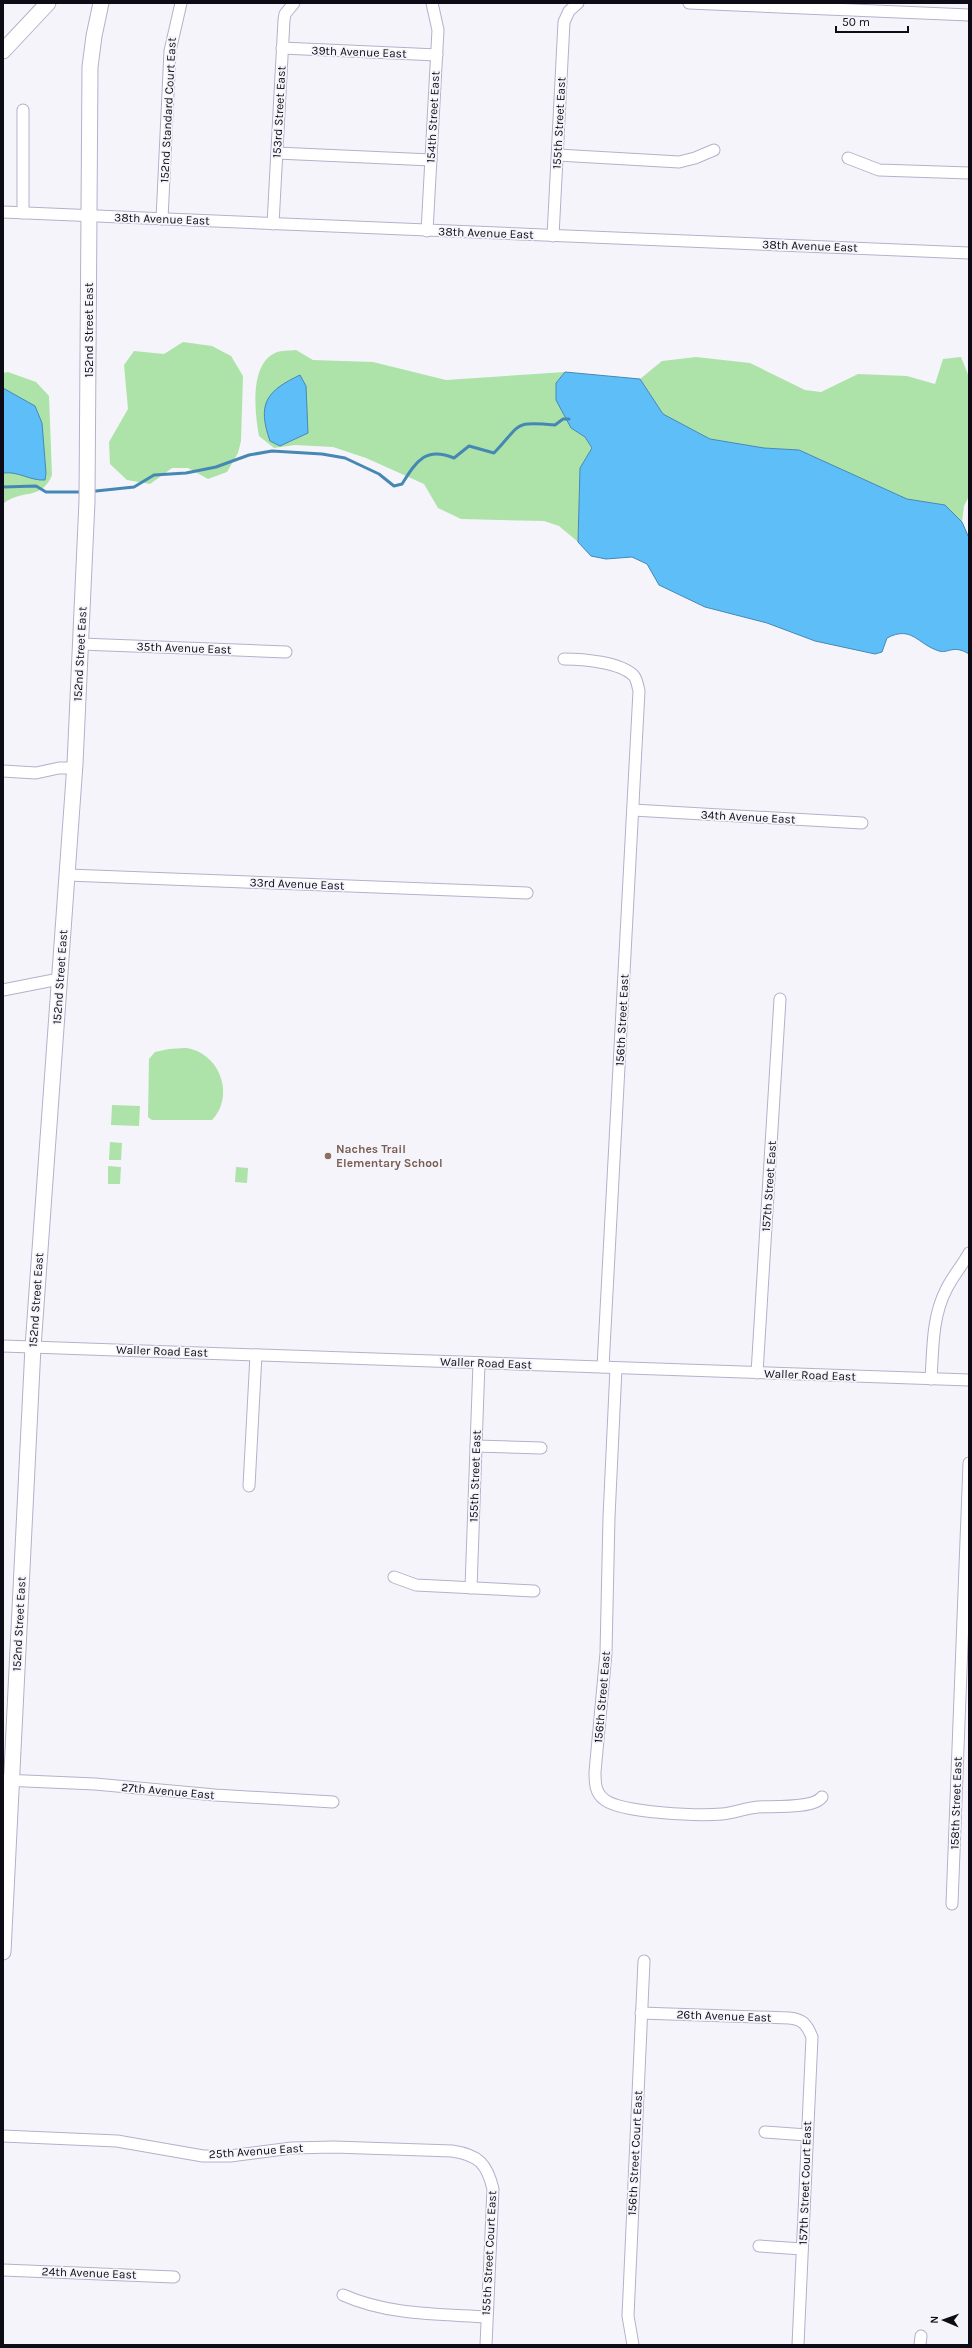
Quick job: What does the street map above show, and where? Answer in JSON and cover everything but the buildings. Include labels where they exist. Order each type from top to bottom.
[{"type":"main road","points":[[3,51],[48,3]]},
{"type":"main road","name":"152nd Street East","points":[[3,1952],[7,1780],[33,1347],[75,768],[88,447],[90,67],[94,36],[101,3]]},
{"type":"street","name":"152nd Standard Court East","points":[[162,219],[170,51],[181,3]]},
{"type":"street","name":"153rd Street East","points":[[273,224],[284,20],[285,14],[294,3]]},
{"type":"street","name":"154th Street East","points":[[427,231],[438,30],[432,3]]},
{"type":"street","name":"155th Street East","points":[[553,236],[564,22],[569,11],[578,3]]},
{"type":"street","points":[[689,3],[969,15]]},
{"type":"street","name":"39th Avenue East","points":[[282,48],[437,55]]},
{"type":"street","points":[[23,110],[23,213]]},
{"type":"street","points":[[558,155],[679,162],[695,158],[714,150]]},
{"type":"street","points":[[277,153],[431,160]]},
{"type":"street","points":[[848,158],[879,170],[969,173]]},
{"type":"street","name":"38th Avenue East","points":[[3,212],[89,217],[969,253]]},
{"type":"street","name":"35th Avenue East","points":[[81,644],[286,652]]},
{"type":"street","name":"156th Street East","points":[[564,658],[587,659],[606,663],[632,675],[639,691],[603,1367]]},
{"type":"street","points":[[3,771],[36,773],[59,768],[75,768]]},
{"type":"street","name":"34th Avenue East","points":[[633,810],[862,823]]},
{"type":"street","name":"33rd Avenue East","points":[[68,875],[527,893]]},
{"type":"street","points":[[3,990],[59,979]]},
{"type":"street","name":"157th Street East","points":[[758,1373],[780,999]]},
{"type":"street","points":[[932,1379],[936,1321],[941,1303],[946,1290],[969,1253]]},
{"type":"street","name":"Waller Road East","points":[[3,1346],[969,1380]]},
{"type":"street","points":[[248,1486],[256,1355]]},
{"type":"street","name":"155th Street East","points":[[471,1588],[479,1363]]},
{"type":"street","name":"156th Street East","points":[[616,1368],[608,1517],[606,1653],[595,1772],[596,1789],[603,1799],[614,1806],[690,1814],[722,1814],[754,1807],[807,1804],[819,1801],[822,1797]]},
{"type":"street","points":[[476,1446],[541,1448]]},
{"type":"street","name":"158th Street East","points":[[952,1904],[969,1463]]},
{"type":"street","points":[[394,1577],[416,1585],[534,1591]]},
{"type":"street","name":"27th Avenue East","points":[[7,1780],[95,1784],[215,1795],[333,1802]]},
{"type":"street","name":"156th Street Court East","points":[[633,2345],[628,2316],[644,1961]]},
{"type":"street","name":"26th Avenue East","points":[[642,2013],[789,2018],[797,2019],[805,2023]]},
{"type":"street","name":"157th Street Court East","points":[[798,2345],[812,2037],[805,2023]]},
{"type":"street","points":[[765,2132],[807,2135]]},
{"type":"street","name":"25th Avenue East","points":[[3,2136],[117,2141],[203,2156],[230,2156],[318,2147],[452,2151],[471,2155],[482,2164]]},
{"type":"street","name":"155th Street Court East","points":[[482,2164],[489,2173],[494,2189],[486,2317],[486,2345]]},
{"type":"street","points":[[759,2246],[802,2249]]},
{"type":"street","name":"24th Avenue East","points":[[3,2270],[174,2277]]},
{"type":"street","points":[[343,2295],[359,2302],[402,2312],[486,2317]]},
{"type":"green space","points":[[183,342],[212,346],[231,356],[243,376],[241,441],[238,453],[227,472],[208,479],[188,468],[172,468],[150,484],[127,480],[110,464],[109,442],[128,409],[124,365],[134,351],[164,354]]},
{"type":"green space","points":[[296,350],[313,360],[373,362],[446,380],[565,372],[556,383],[571,428],[585,437],[592,448],[580,468],[578,542],[559,526],[544,521],[461,519],[438,508],[424,484],[366,458],[333,447],[295,445],[274,448],[259,436],[255,403],[257,379],[261,368],[267,359],[275,353]]},
{"type":"green space","points":[[696,357],[750,363],[805,390],[821,392],[858,374],[907,376],[935,384],[943,359],[961,357],[969,377],[969,496],[964,506],[962,522],[945,505],[907,499],[799,450],[764,448],[710,439],[663,414],[640,379],[662,361]]},
{"type":"green space","points":[[8,372],[36,382],[49,396],[52,475],[48,483],[37,492],[16,497],[3,504],[3,373]]},
{"type":"green space","points":[[189,1048],[202,1053],[217,1069],[223,1090],[222,1101],[219,1111],[212,1120],[152,1120],[148,1117],[149,1059],[155,1052],[169,1049]]},
{"type":"green space","points":[[112,1105],[140,1106],[139,1126],[111,1125]]},
{"type":"green space","points":[[110,1142],[122,1143],[121,1160],[109,1160]]},
{"type":"green space","points":[[108,1166],[121,1167],[120,1184],[108,1184]]},
{"type":"green space","points":[[236,1167],[248,1168],[247,1183],[235,1182]]},
{"type":"water","points":[[565,372],[640,379],[663,414],[710,439],[764,448],[799,450],[907,499],[945,505],[962,522],[969,538],[969,654],[955,649],[942,652],[931,648],[914,637],[903,634],[887,638],[882,652],[875,654],[815,641],[767,623],[705,607],[659,585],[647,564],[632,557],[606,559],[591,556],[578,542],[580,468],[592,448],[585,437],[571,428],[556,400],[556,383]]},
{"type":"water","points":[[300,375],[306,386],[308,433],[280,446],[270,441],[266,428],[264,417],[267,400],[279,387]]},
{"type":"water","points":[[3,388],[35,406],[42,423],[46,473],[45,480],[34,479],[14,473],[3,473]]},
{"type":"waterway","points":[[96,491],[134,487],[154,475],[186,473],[216,467],[249,455],[272,451],[322,454],[345,458],[379,474],[394,486],[402,484],[417,463],[428,455],[436,454],[454,458],[469,446],[494,453],[514,430],[524,424],[555,425],[563,419],[569,419]]},
{"type":"waterway","points":[[3,487],[36,486],[46,492],[79,492]]},
{"type":"place","name":"Naches Trail Elementary School","points":[[328,1156]]}]
